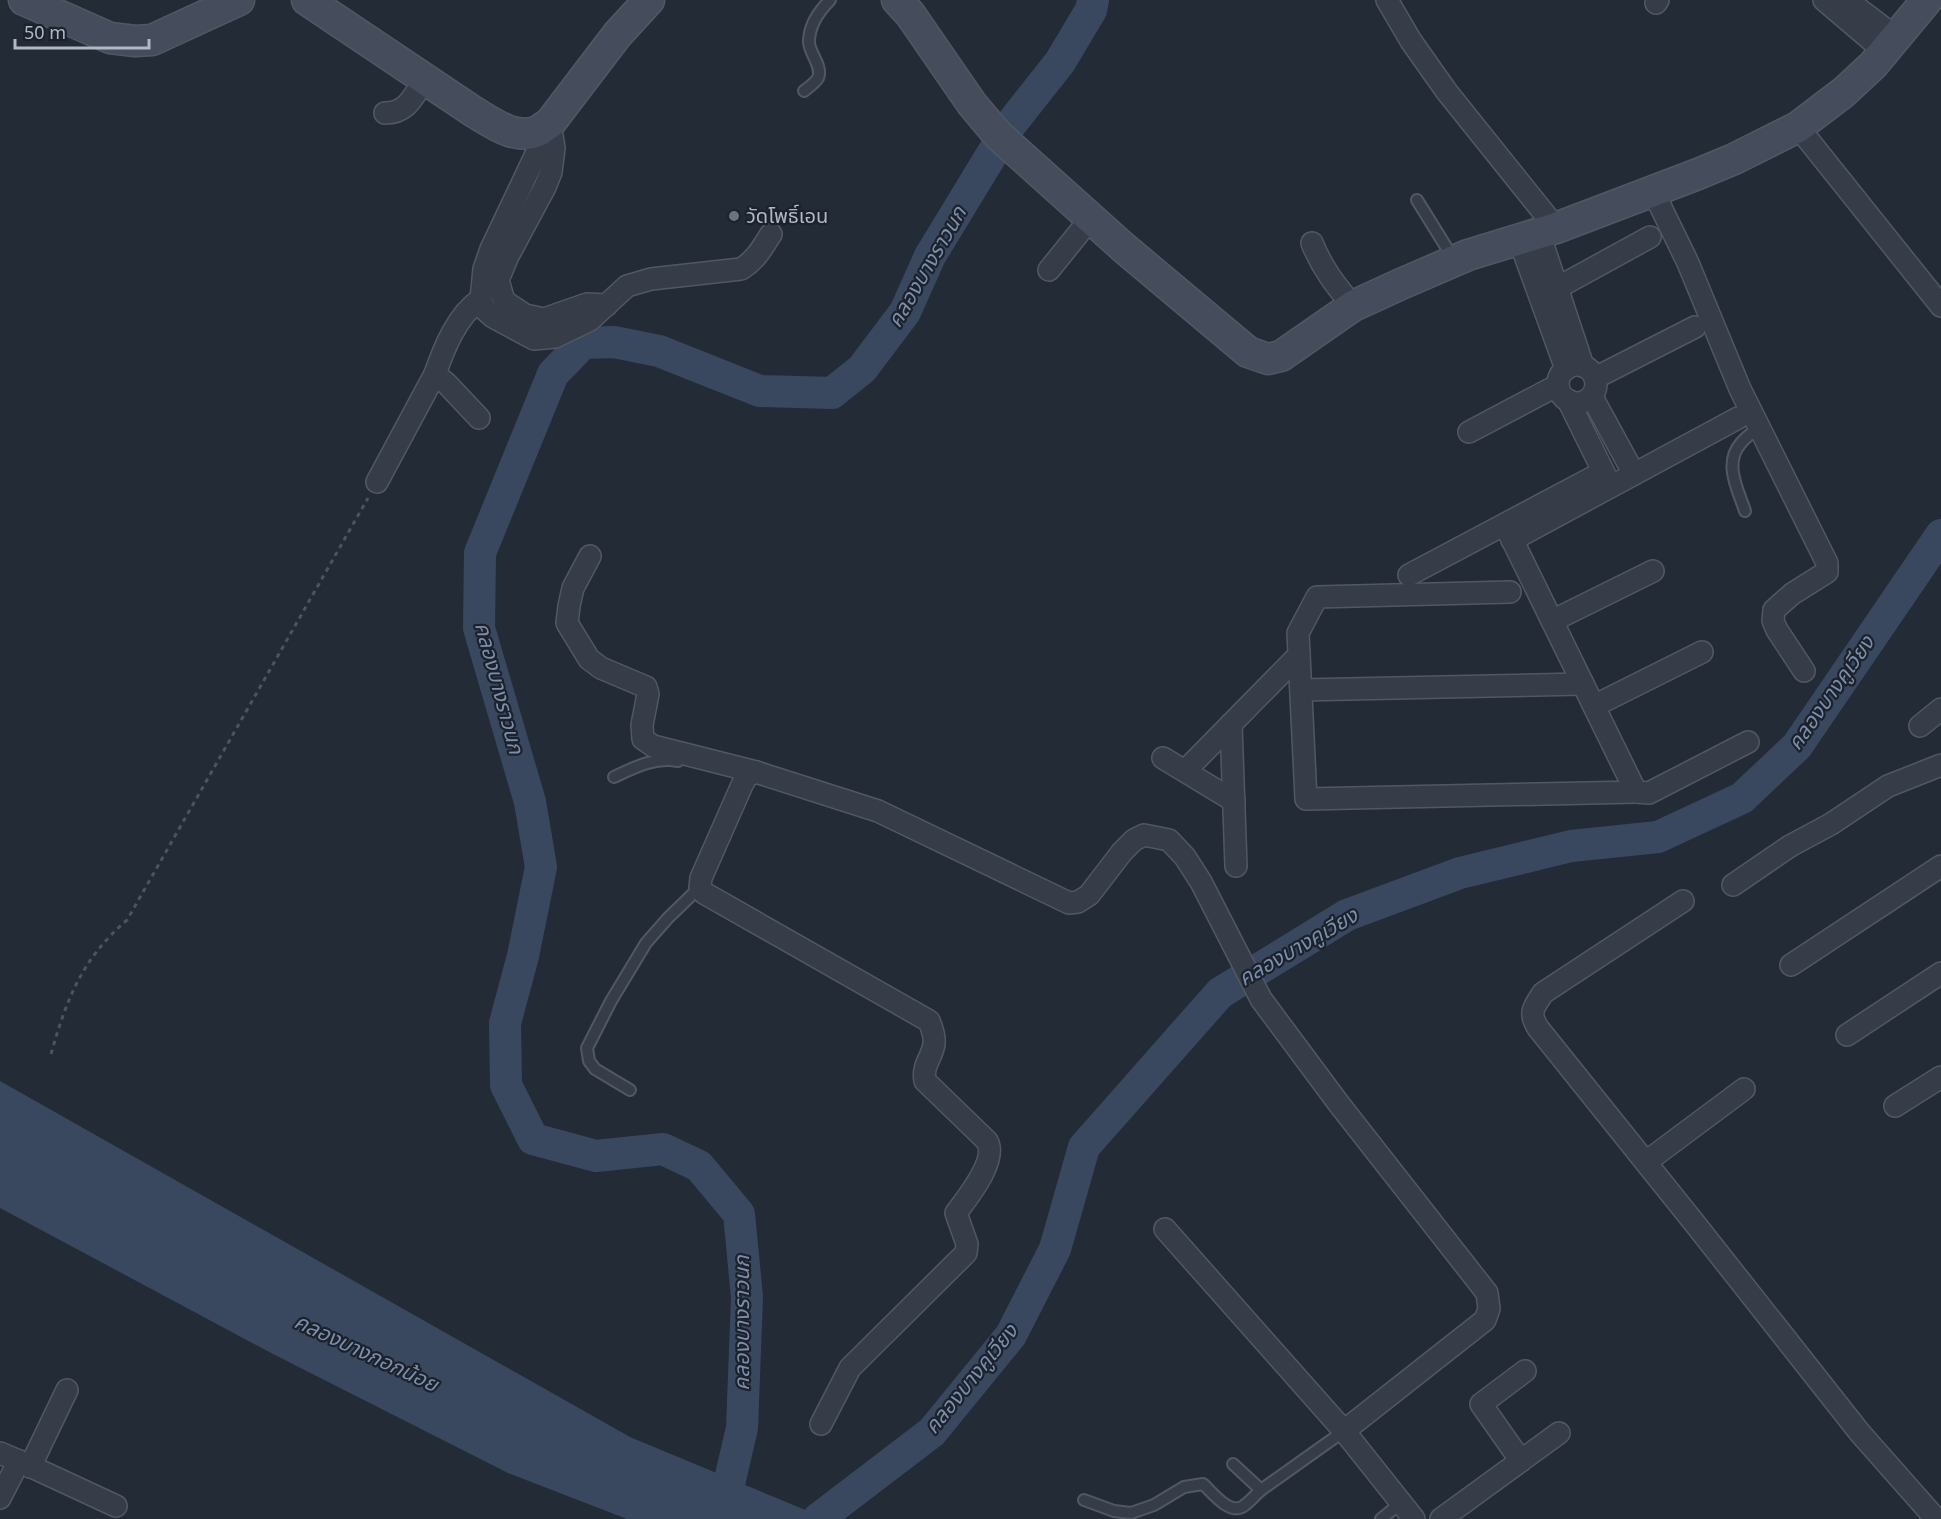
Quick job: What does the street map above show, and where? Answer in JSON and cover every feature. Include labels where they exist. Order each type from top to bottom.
[{"type":"street","points":[[24,0],[110,38],[135,41],[152,40],[239,0]]},
{"type":"street","points":[[307,0],[495,125],[515,133],[543,127]]},
{"type":"street","points":[[649,0],[617,35],[543,127],[537,152],[491,249],[484,269],[481,299],[484,309],[493,317],[534,339],[555,337],[590,320],[627,286],[651,279],[741,269],[752,263],[771,234]]},
{"type":"street","points":[[897,0],[910,14],[972,104],[998,135],[1248,352],[1268,359],[1281,356],[1291,350],[1353,306],[1455,261],[1538,234],[1653,191],[1734,159],[1798,127],[1844,92],[1873,65],[1927,0]]},
{"type":"street","points":[[1386,0],[1538,234],[1548,292],[1607,479]]},
{"type":"street","points":[[1824,0],[1890,45]]},
{"type":"street","points":[[1847,0],[1890,45]]},
{"type":"street","points":[[385,113],[400,111],[408,104],[425,79]]},
{"type":"street","points":[[543,127],[554,148],[551,172],[546,187],[508,256],[498,280],[504,301],[525,315],[544,319],[587,304],[607,304]]},
{"type":"street","points":[[1798,127],[1941,306]]},
{"type":"street","points":[[1653,191],[1688,263],[1740,389],[1827,563],[1827,572],[1792,594],[1774,610],[1773,621],[1777,630],[1804,671]]},
{"type":"street","points":[[1049,270],[1091,218]]},
{"type":"street","points":[[1548,292],[1650,237]]},
{"type":"street","points":[[1312,243],[1330,278],[1353,306]]},
{"type":"street","points":[[377,482],[435,374],[462,316],[481,299]]},
{"type":"street","points":[[1469,432],[1695,327]]},
{"type":"street","points":[[435,374],[479,418]]},
{"type":"street","points":[[1577,383],[1634,474]]},
{"type":"street","points":[[1409,575],[1508,532],[1607,479],[1634,474],[1738,418]]},
{"type":"street","points":[[1508,532],[1636,792]]},
{"type":"street","points":[[590,556],[573,588],[568,606],[567,623],[589,659],[602,668],[646,687],[648,694],[642,725],[643,739],[653,746],[756,772],[878,811],[1069,903],[1078,902],[1089,895],[1122,852],[1134,840],[1144,835],[1169,840],[1185,857],[1201,882],[1261,999],[1339,1104],[1487,1293],[1489,1309],[1485,1320],[1344,1431]]},
{"type":"street","points":[[1552,621],[1653,571]]},
{"type":"street","points":[[1510,592],[1317,597],[1298,633],[1306,799],[1649,793],[1748,742]]},
{"type":"street","points":[[1594,706],[1702,652]]},
{"type":"street","points":[[1185,771],[1299,655]]},
{"type":"street","points":[[1301,690],[1583,684]]},
{"type":"street","points":[[1920,726],[1941,709]]},
{"type":"street","points":[[1231,724],[1236,866]]},
{"type":"street","points":[[1163,758],[1234,801]]},
{"type":"street","points":[[1733,885],[1790,846],[1831,824],[1888,786],[1941,765]]},
{"type":"street","points":[[756,772],[747,776],[742,784],[701,878],[700,887],[704,893],[929,1021],[934,1045],[923,1072],[925,1081],[987,1141],[990,1147],[988,1163],[956,1213],[967,1244],[966,1253],[850,1368],[821,1424]]},
{"type":"street","points":[[1791,965],[1941,866]]},
{"type":"street","points":[[1683,901],[1543,993],[1533,1009],[1532,1019],[1860,1433],[1936,1519]]},
{"type":"street","points":[[1847,1035],[1941,973]]},
{"type":"street","points":[[1895,1106],[1941,1077]]},
{"type":"street","points":[[1646,1162],[1744,1089]]},
{"type":"street","points":[[1165,1229],[1359,1448],[1408,1511]]},
{"type":"street","points":[[1521,1461],[1480,1404],[1525,1371]]},
{"type":"street","points":[[0,1498],[16,1460],[67,1390]]},
{"type":"street","points":[[1441,1519],[1559,1432]]},
{"type":"street","points":[[16,1460],[116,1506]]},
{"type":"lane","points":[[804,91],[817,80],[819,73],[808,43],[812,28],[817,14],[830,0]]},
{"type":"lane","points":[[1417,200],[1455,261]]},
{"type":"lane","points":[[1745,512],[1731,466],[1733,455],[1740,443],[1759,427]]},
{"type":"lane","points":[[614,777],[649,761],[667,759],[696,764],[714,762]]},
{"type":"lane","points":[[630,1090],[596,1069],[589,1061],[587,1048],[611,1001],[646,943],[700,887]]},
{"type":"lane","points":[[1084,1500],[1114,1511],[1131,1513],[1154,1505],[1184,1487],[1203,1484],[1225,1504],[1234,1508],[1242,1506],[1344,1431]]},
{"type":"lane","points":[[1233,1464],[1261,1490]]},
{"type":"lane","points":[[1381,1519],[1408,1511]]},
{"type":"path","points":[[51,1054],[64,1009],[81,974],[107,937],[127,920],[377,482]]},
{"type":"water","name":"คลองบางกอกน้อย","points":[[0,1081],[630,1437],[827,1519],[627,1519],[508,1473],[273,1354],[0,1208]]},
{"type":"waterway","name":"คลองบางราวนก","points":[[723,1510],[742,1428],[747,1297],[739,1214],[699,1166],[663,1149],[596,1156],[533,1139],[506,1085],[505,1023],[523,956],[541,867],[530,802],[479,628],[480,553],[553,374],[583,343],[614,342],[659,351],[760,391],[832,393],[862,369],[905,312],[930,256],[1011,124],[1060,62],[1091,10],[1093,0]]},
{"type":"waterway","name":"คลองบางคูเวียง","points":[[818,1519],[932,1432],[1011,1335],[1055,1249],[1084,1147],[1220,993],[1347,915],[1460,873],[1571,846],[1658,837],[1742,798],[1797,746],[1941,535]]},
{"type":"place","name":"วัดโพธิ์เอน","points":[[734,216]]}]
